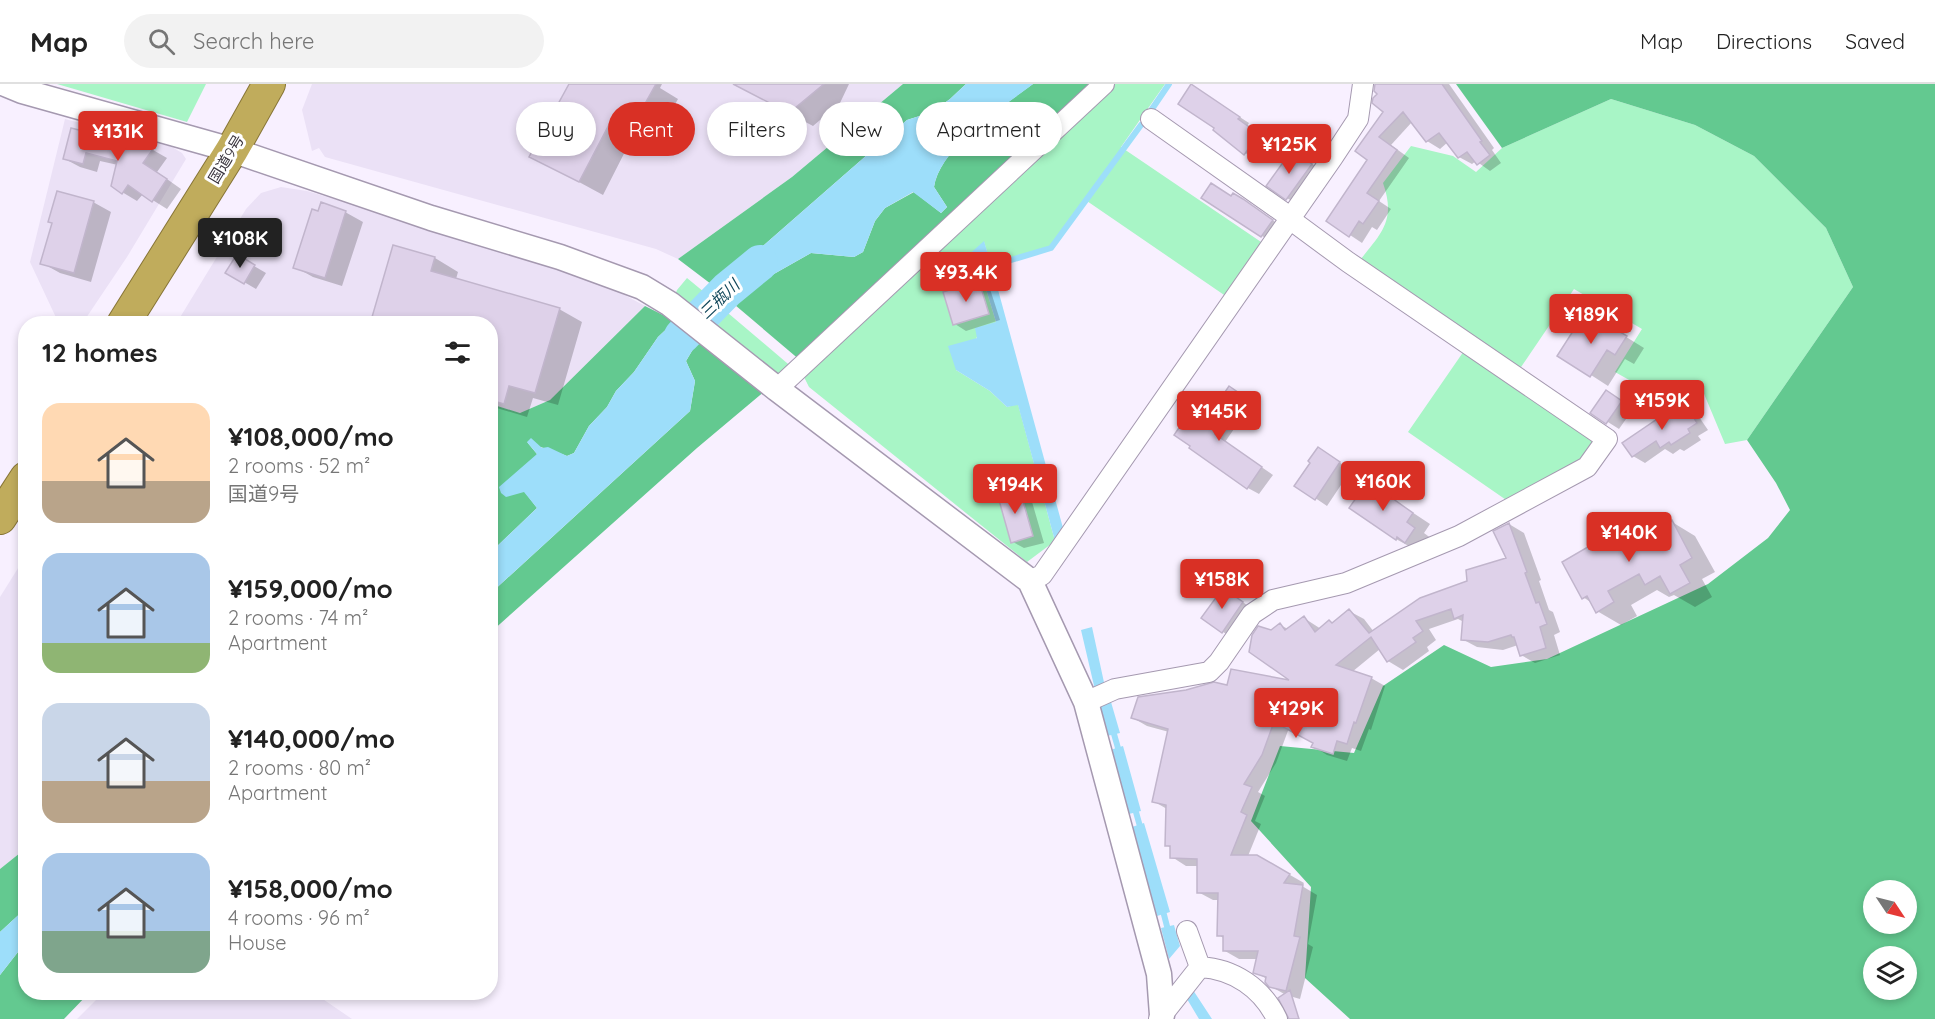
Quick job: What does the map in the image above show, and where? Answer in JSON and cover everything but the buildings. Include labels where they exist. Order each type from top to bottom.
[{"type":"highway","name":"国道9号","points":[[128,316],[232,150],[269,84]]},
{"type":"highway","points":[[0,518],[18,490]]},
{"type":"street","points":[[5,84],[45,90],[232,150],[431,218],[560,257],[642,287],[670,304],[777,389],[1030,581],[1097,697],[1159,974],[1161,1017]]},
{"type":"street","points":[[777,389],[1104,84]]},
{"type":"street","points":[[1030,581],[1042,575],[1291,220],[1358,119],[1363,84]]},
{"type":"street","points":[[1097,697],[1209,672],[1219,662],[1252,614],[1273,600],[1346,583],[1459,536],[1587,467],[1607,440],[1348,262],[1287,215],[1151,119]]},
{"type":"street","points":[[1187,931],[1200,967]]},
{"type":"street","points":[[1161,1017],[1200,967]]},
{"type":"street","points":[[1200,967],[1219,968],[1253,987],[1277,1019]]},
{"type":"shaded area","points":[[312,84],[903,84],[882,102],[819,102],[819,154],[792,177],[678,259],[656,249],[325,157],[319,148],[312,151],[302,110]]},
{"type":"shaded area","points":[[65,119],[172,147],[182,153],[186,159],[127,257],[87,316],[55,316],[30,262]]},
{"type":"shaded area","points":[[281,187],[307,191],[528,256],[608,286],[645,306],[550,400],[520,413],[498,406],[498,316],[181,316],[246,209],[261,193]]},
{"type":"shaded area","points":[[18,568],[18,855],[0,869],[0,597]]},
{"type":"shaded area","points":[[96,1000],[324,1000],[352,1019],[77,1019]]},
{"type":"green space","points":[[57,84],[206,84],[187,122]]},
{"type":"green space","points":[[903,84],[966,84],[946,102],[916,102],[916,117],[904,123],[904,102],[882,102]]},
{"type":"green space","points":[[1033,84],[1097,84],[1062,117],[1062,102],[1009,102]]},
{"type":"green space","points":[[1112,84],[1165,84],[1121,147],[1267,246],[1230,299],[1084,199],[1050,246],[991,264],[984,242],[975,270],[982,276],[996,322],[977,337],[956,370],[990,391],[1007,407],[1018,404],[1055,541],[1027,562],[809,387],[802,373],[1035,156],[1062,156],[1062,131]]},
{"type":"green space","points":[[1456,84],[1935,84],[1935,1019],[1350,1019],[1305,978],[1311,887],[1251,821],[1280,746],[1354,753],[1383,686],[1444,645],[1491,667],[1547,659],[1708,584],[1768,538],[1790,510],[1776,483],[1747,440],[1853,287],[1826,228],[1754,156],[1695,125],[1611,99],[1502,148]]},
{"type":"green space","points":[[1611,99],[1695,125],[1754,156],[1826,228],[1853,287],[1747,440],[1725,444],[1702,389],[1663,399],[1615,372],[1642,329],[1574,289],[1517,373],[1360,260],[1385,225],[1388,207],[1383,183],[1411,146],[1453,156],[1476,172],[1502,148]]},
{"type":"green space","points":[[819,154],[866,156],[764,245],[711,284],[678,259],[792,177]]},
{"type":"green space","points":[[1020,156],[801,361],[735,305],[760,282],[811,253],[854,257],[863,252],[875,221],[885,208],[914,192],[941,213],[947,207],[934,187],[939,172],[948,157]]},
{"type":"green space","points":[[687,278],[704,292],[689,306],[675,295]]},
{"type":"green space","points":[[645,306],[675,321],[658,337],[634,372],[616,391],[607,407],[589,426],[574,453],[567,456],[527,442],[537,454],[524,491],[537,508],[498,545],[498,406],[520,413],[550,400]]},
{"type":"green space","points":[[728,313],[794,369],[782,379],[716,327]]},
{"type":"green space","points":[[699,339],[765,391],[697,448],[498,626],[498,587],[690,411],[695,381],[686,361]]},
{"type":"green space","points":[[1466,348],[1597,436],[1589,459],[1512,504],[1408,432]]},
{"type":"green space","points":[[18,855],[18,915],[0,932],[0,869]]},
{"type":"green space","points":[[18,952],[18,1000],[82,1000],[64,1019],[0,1019],[0,975]]},
{"type":"water","points":[[966,84],[1033,84],[1009,102],[946,102]]},
{"type":"water","points":[[916,117],[916,156],[949,156],[939,172],[934,187],[947,207],[941,213],[913,192],[885,208],[875,221],[863,252],[854,257],[811,253],[760,282],[735,305],[711,284],[764,245],[866,156],[904,156],[904,123]]},
{"type":"water","points":[[984,241],[1066,539],[1055,541],[1018,405],[1007,407],[990,391],[956,370],[948,346],[977,338],[975,328],[996,322],[982,276],[977,277],[975,270],[957,273],[956,266]]},
{"type":"water","points":[[704,292],[728,313],[716,327],[689,306]]},
{"type":"water","points":[[675,321],[699,339],[686,361],[695,381],[690,411],[498,587],[498,545],[537,508],[524,492],[506,497],[501,493],[499,487],[537,454],[527,442],[531,438],[542,448],[548,447],[567,456],[574,453],[589,426],[607,407],[616,391],[634,372],[658,337]]},
{"type":"water","points":[[1092,627],[1105,687],[1095,690],[1081,630]]},
{"type":"water","points":[[1111,702],[1120,733],[1107,736],[1099,705]]},
{"type":"water","points":[[1123,746],[1141,811],[1129,814],[1110,750]]},
{"type":"water","points":[[1144,823],[1170,912],[1157,916],[1132,827]]},
{"type":"water","points":[[18,915],[18,952],[0,975],[0,932]]},
{"type":"water","points":[[1174,925],[1180,946],[1169,959],[1161,928]]},
{"type":"water","points":[[1193,990],[1212,1019],[1199,1019],[1187,999]]},
{"type":"waterway","points":[[1152,109],[1169,84]]},
{"type":"waterway","points":[[991,266],[1051,248],[1141,125]]},
{"type":"waterway","name":"三瓶川","points":[[682,336],[727,290],[760,263]]},
{"type":"waterway","points":[[1112,727],[1120,755]]},
{"type":"waterway","points":[[1134,805],[1141,830]]},
{"type":"waterway","points":[[1162,907],[1169,934]]}]
